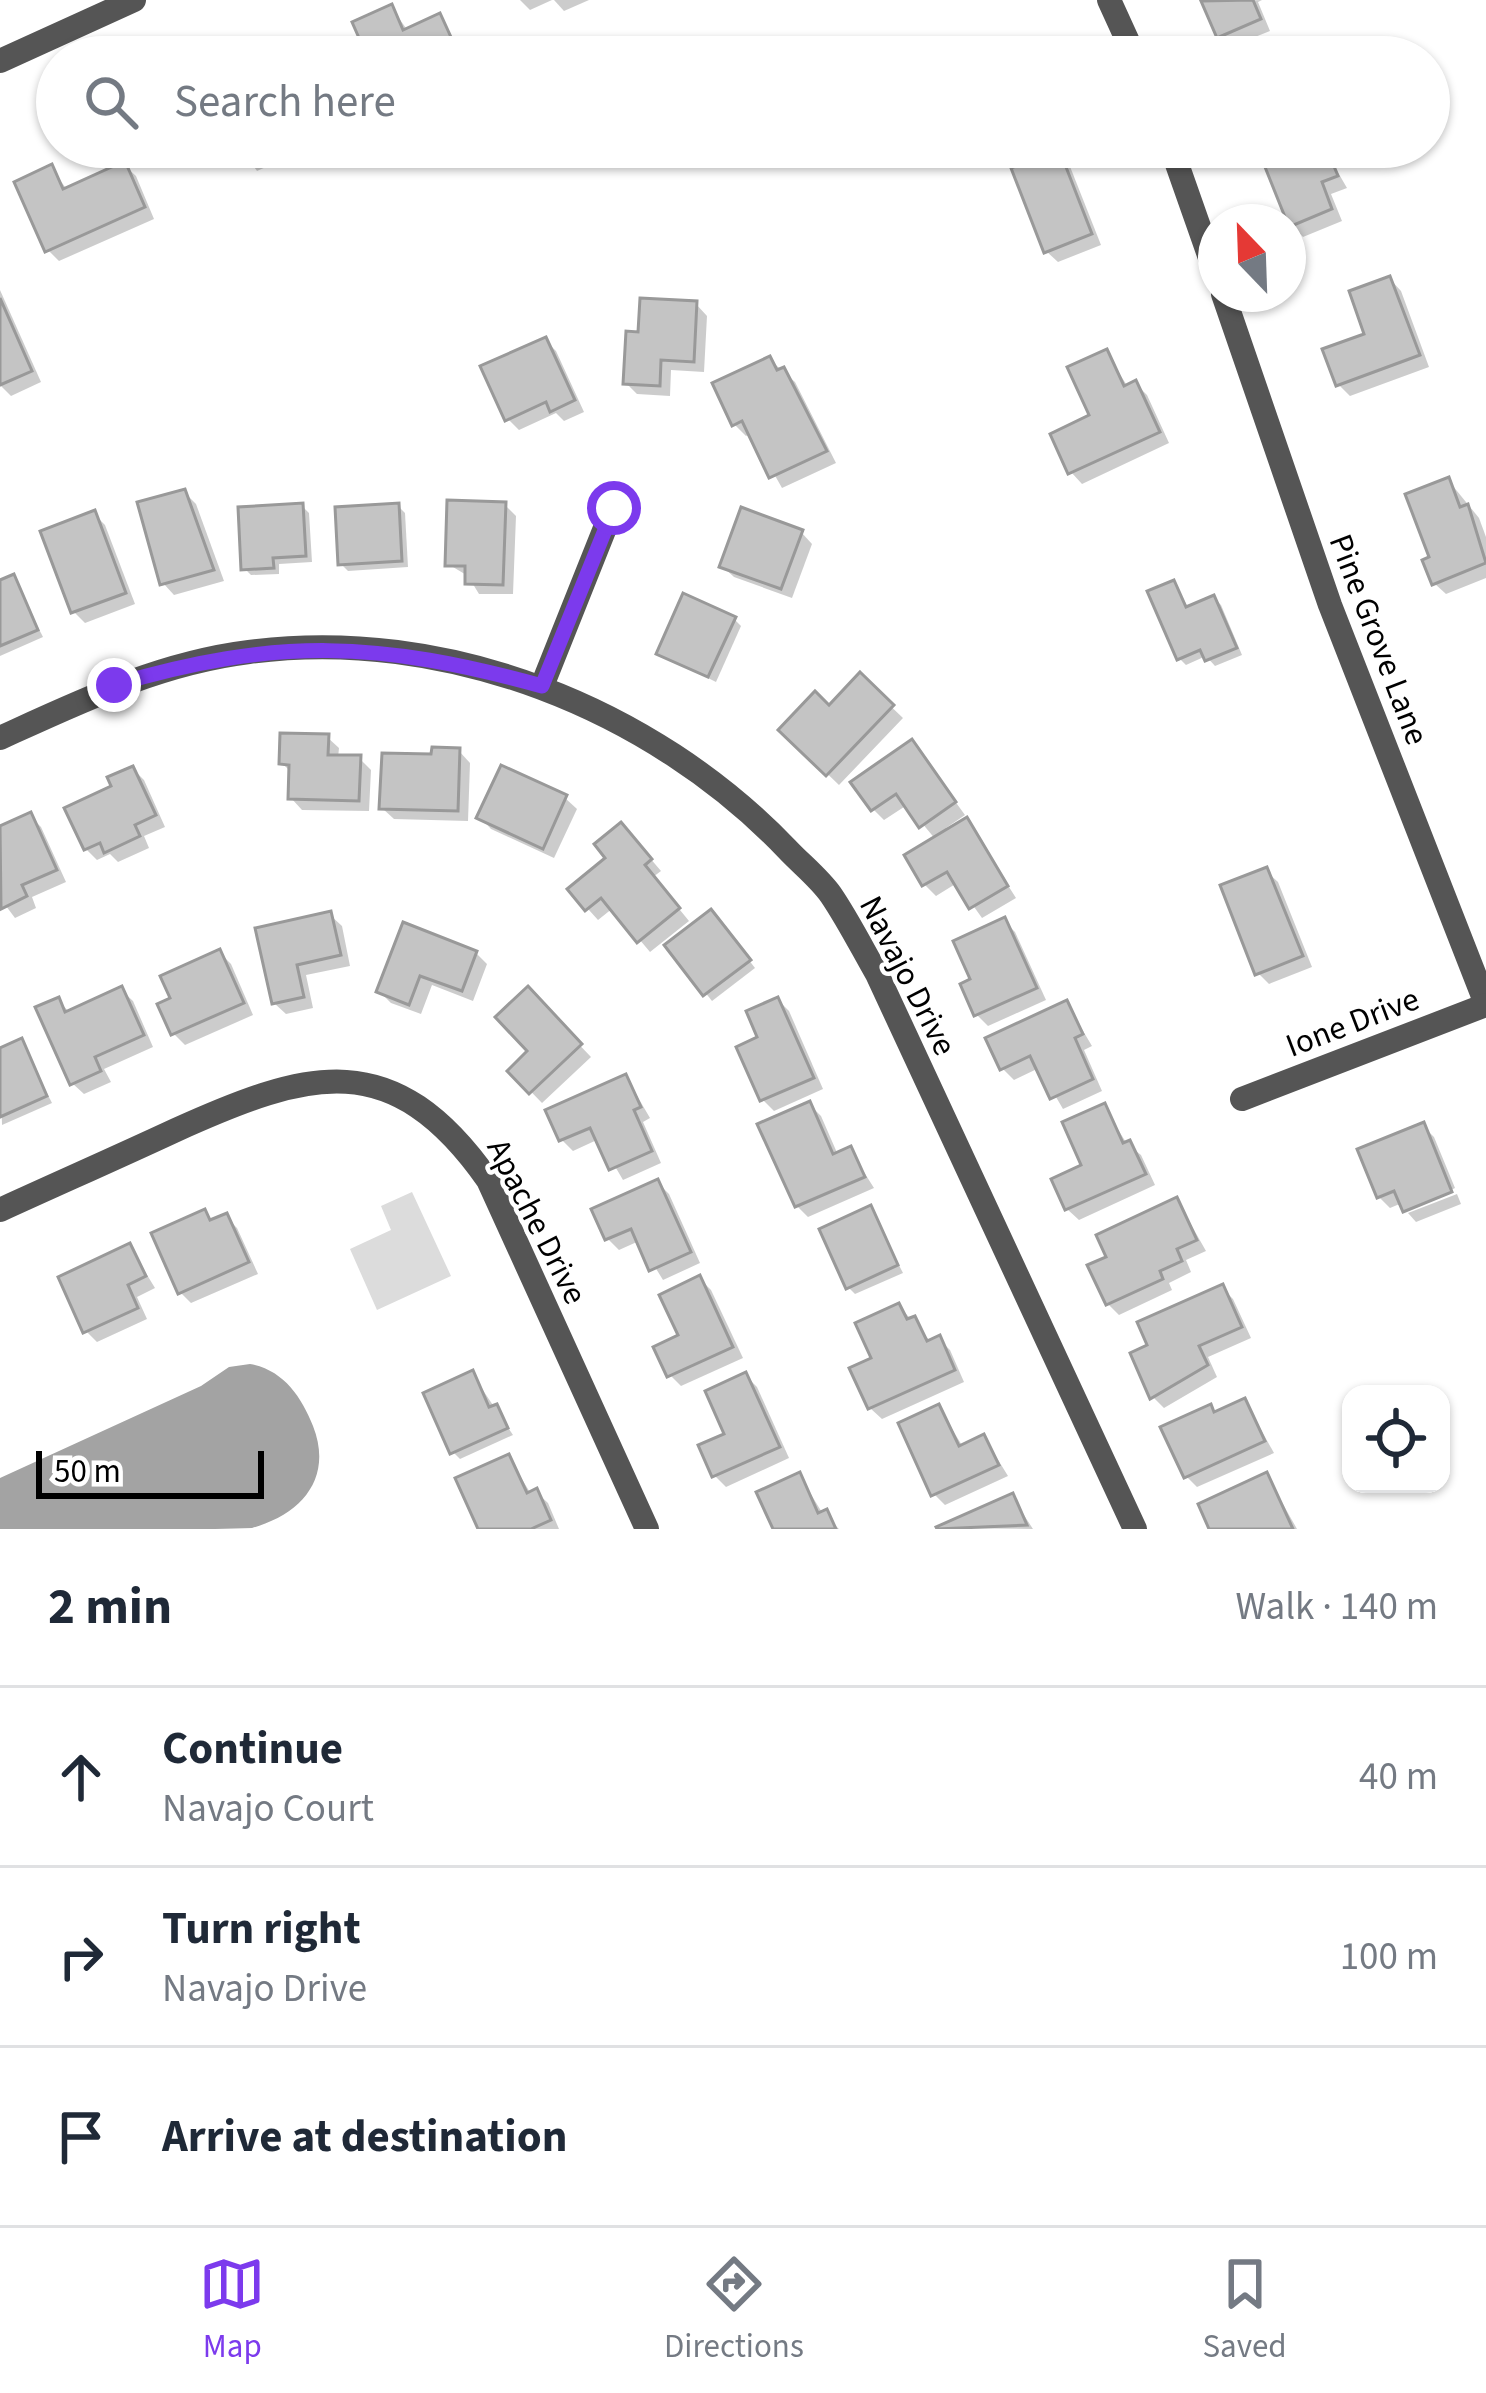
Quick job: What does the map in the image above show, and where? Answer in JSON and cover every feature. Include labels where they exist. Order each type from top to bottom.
[{"type":"street","points":[[55,36],[134,0]]},
{"type":"street","points":[[1109,0],[1125,36]]},
{"type":"street","points":[[0,61],[36,45]]},
{"type":"street","points":[[1178,168],[1198,224]]},
{"type":"street","name":"Pine Grove Lane","points":[[1228,312],[1330,605],[1486,1005]]},
{"type":"street","points":[[542,686],[614,508]]},
{"type":"street","name":"Navajo Drive","points":[[0,738],[114,685],[251,651],[338,650],[444,659],[542,686],[666,748],[754,814],[829,893],[877,974],[1135,1529]]},
{"type":"street","name":"Ione Drive","points":[[1242,1099],[1486,1005]]},
{"type":"street","name":"Apache Drive","points":[[0,1210],[260,1092],[327,1078],[380,1088],[426,1108],[462,1142],[488,1180],[647,1529]]},
{"type":"shaded area","points":[[412,1192],[451,1276],[377,1310],[350,1249],[391,1230],[381,1206]]},
{"type":"shaded area","points":[[250,1364],[272,1372],[289,1386],[308,1415],[318,1444],[316,1477],[286,1513],[252,1528],[0,1529],[0,1478],[201,1386],[229,1367]]},
{"type":"building","points":[[1253,0],[1261,19],[1216,36],[1201,1]]},
{"type":"building","points":[[392,4],[403,30],[440,13],[450,36],[358,36],[352,22]]},
{"type":"building","points":[[54,168],[63,189],[110,168],[128,168],[145,207],[45,252],[14,182]]},
{"type":"building","points":[[1011,168],[1066,168],[1092,234],[1044,253]]},
{"type":"building","points":[[1265,168],[1335,168],[1338,176],[1322,182],[1332,209],[1306,220],[1306,204],[1280,204]]},
{"type":"building","points":[[1390,276],[1420,355],[1336,386],[1322,349],[1364,334],[1349,291]]},
{"type":"building","points":[[0,298],[32,371],[0,385]]},
{"type":"building","points":[[640,298],[697,301],[694,362],[661,360],[660,386],[623,384],[626,331],[638,332]]},
{"type":"building","points":[[546,337],[575,400],[550,412],[546,402],[505,421],[480,366]]},
{"type":"building","points":[[1107,349],[1124,386],[1136,380],[1160,432],[1068,474],[1050,434],[1089,415],[1067,367]]},
{"type":"building","points":[[770,356],[777,370],[784,367],[827,451],[769,478],[742,421],[732,426],[712,383]]},
{"type":"building","points":[[1449,477],[1460,507],[1468,504],[1486,563],[1432,585],[1422,560],[1429,557],[1405,494]]},
{"type":"building","points":[[185,489],[214,570],[160,585],[137,502]]},
{"type":"building","points":[[447,500],[506,502],[503,585],[465,584],[465,566],[445,566]]},
{"type":"building","points":[[303,503],[306,556],[273,558],[274,568],[241,570],[238,507]]},
{"type":"building","points":[[399,503],[402,561],[338,565],[335,507]]},
{"type":"building","points":[[741,507],[803,530],[781,589],[719,567]]},
{"type":"building","points":[[95,510],[126,593],[71,613],[40,531]]},
{"type":"building","points":[[14,574],[38,630],[0,646],[0,580]]},
{"type":"building","points":[[1174,580],[1186,607],[1214,595],[1237,648],[1205,661],[1200,650],[1177,660],[1147,591]]},
{"type":"building","points":[[683,593],[736,617],[708,677],[656,654]]},
{"type":"building","points":[[860,672],[894,705],[826,776],[778,730],[815,691],[829,705]]},
{"type":"building","points":[[280,733],[329,734],[328,755],[361,755],[359,801],[288,799],[289,765],[279,764]]},
{"type":"building","points":[[912,739],[956,802],[919,828],[896,794],[871,811],[850,782]]},
{"type":"building","points":[[432,747],[460,748],[458,811],[379,809],[382,753],[431,754]]},
{"type":"building","points":[[501,765],[567,795],[543,849],[476,818]]},
{"type":"building","points":[[133,766],[156,815],[135,825],[140,836],[104,853],[100,843],[84,850],[64,808],[111,786],[107,777]]},
{"type":"building","points":[[31,812],[57,870],[22,885],[27,896],[1,909],[0,826]]},
{"type":"building","points":[[967,817],[1008,886],[969,909],[947,872],[922,886],[904,855]]},
{"type":"building","points":[[621,822],[652,859],[645,865],[680,908],[637,943],[601,898],[585,911],[567,889],[605,858],[594,844]]},
{"type":"building","points":[[1267,867],[1303,956],[1255,975],[1220,885]]},
{"type":"building","points":[[711,909],[751,960],[703,996],[664,945]]},
{"type":"building","points":[[331,911],[341,955],[297,965],[304,997],[272,1004],[255,928]]},
{"type":"building","points":[[1005,917],[1037,988],[974,1016],[960,984],[970,979],[953,941]]},
{"type":"building","points":[[403,922],[477,951],[462,991],[420,976],[409,1005],[376,992]]},
{"type":"building","points":[[220,949],[244,1003],[171,1035],[157,1004],[170,998],[160,976]]},
{"type":"building","points":[[122,986],[144,1035],[95,1057],[101,1071],[70,1085],[35,1007],[59,997],[65,1012]]},
{"type":"building","points":[[528,986],[582,1044],[529,1094],[507,1071],[527,1051],[495,1017]]},
{"type":"building","points":[[778,997],[814,1078],[760,1101],[736,1047],[757,1037],[746,1011]]},
{"type":"building","points":[[1067,1000],[1083,1034],[1075,1038],[1093,1079],[1050,1099],[1030,1056],[1000,1070],[985,1038]]},
{"type":"building","points":[[22,1038],[47,1096],[0,1117],[0,1048]]},
{"type":"building","points":[[626,1074],[641,1107],[634,1110],[652,1151],[609,1170],[590,1128],[559,1141],[545,1110]]},
{"type":"building","points":[[810,1101],[833,1154],[851,1146],[865,1177],[795,1207],[757,1124]]},
{"type":"building","points":[[1105,1103],[1123,1143],[1130,1140],[1146,1174],[1065,1210],[1051,1179],[1081,1165],[1062,1122]]},
{"type":"building","points":[[1424,1122],[1452,1192],[1403,1212],[1394,1191],[1377,1198],[1357,1149]]},
{"type":"building","points":[[658,1179],[691,1252],[649,1271],[631,1229],[605,1240],[591,1209]]},
{"type":"building","points":[[1177,1197],[1197,1240],[1177,1249],[1182,1261],[1160,1271],[1163,1279],[1106,1305],[1087,1265],[1106,1257],[1096,1235]]},
{"type":"building","points":[[871,1205],[898,1265],[846,1289],[819,1229]]},
{"type":"building","points":[[205,1209],[210,1220],[227,1213],[249,1262],[178,1294],[151,1233]]},
{"type":"building","points":[[130,1243],[146,1276],[128,1285],[138,1308],[83,1333],[58,1277]]},
{"type":"building","points":[[700,1275],[733,1347],[667,1377],[653,1347],[678,1335],[659,1295]]},
{"type":"building","points":[[1223,1284],[1242,1327],[1199,1346],[1208,1365],[1150,1399],[1130,1353],[1147,1345],[1137,1322]]},
{"type":"building","points":[[899,1303],[907,1319],[915,1316],[927,1341],[940,1335],[955,1370],[868,1409],[849,1368],[871,1358],[855,1323]]},
{"type":"building","points":[[473,1370],[489,1407],[497,1404],[508,1428],[450,1454],[423,1393]]},
{"type":"building","points":[[746,1372],[780,1447],[712,1477],[698,1445],[724,1434],[705,1391]]},
{"type":"building","points":[[1245,1398],[1265,1441],[1184,1478],[1160,1427],[1211,1404],[1214,1412]]},
{"type":"building","points":[[939,1404],[959,1446],[984,1434],[999,1465],[931,1496],[898,1423]]},
{"type":"building","points":[[509,1454],[527,1493],[537,1488],[551,1520],[531,1529],[478,1529],[455,1478]]},
{"type":"building","points":[[800,1472],[818,1513],[827,1509],[836,1529],[773,1529],[756,1492]]},
{"type":"building","points":[[1267,1472],[1293,1529],[1209,1529],[1198,1504]]},
{"type":"building","points":[[1013,1493],[1027,1525],[936,1527]]},
{"type":"route","points":[[114,685],[251,651],[338,650],[444,659],[542,686],[614,508]]}]
